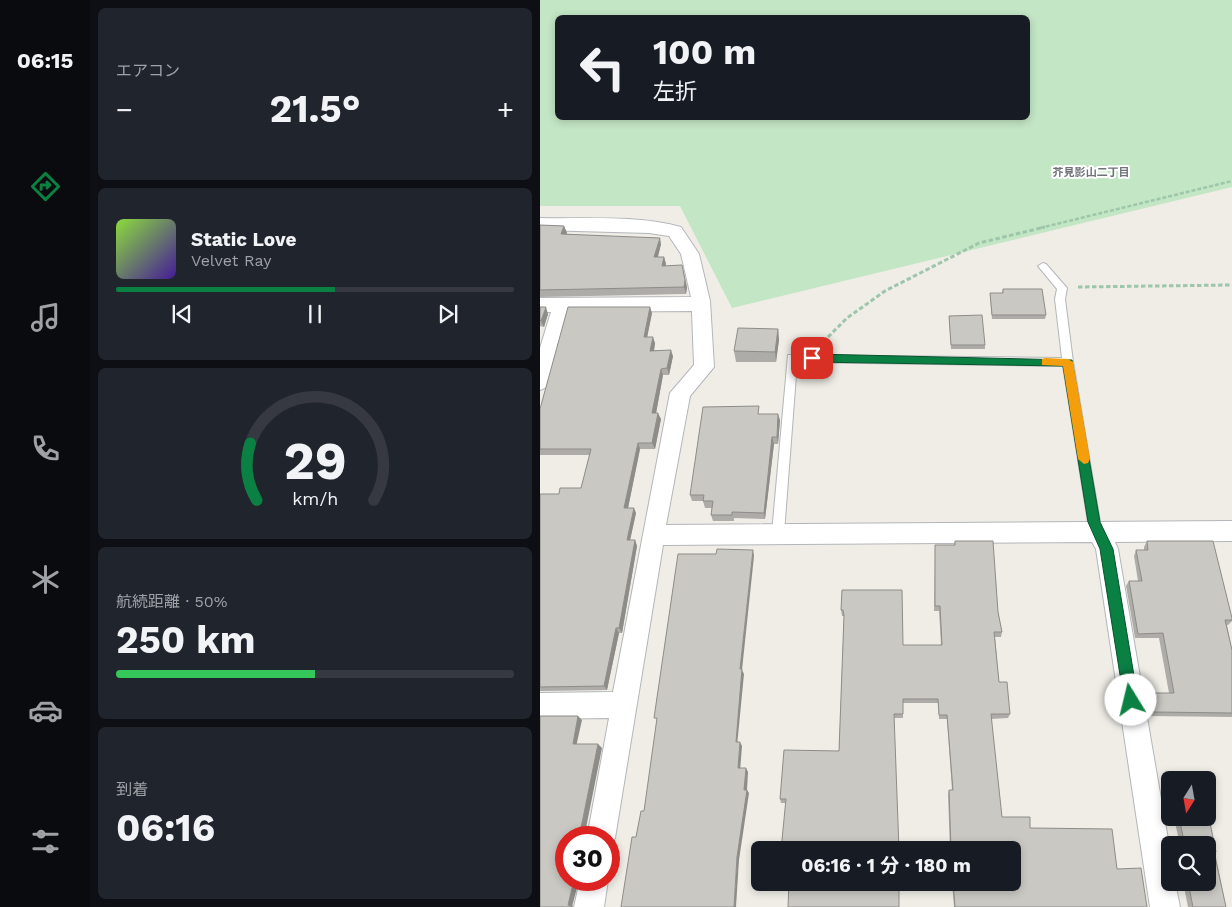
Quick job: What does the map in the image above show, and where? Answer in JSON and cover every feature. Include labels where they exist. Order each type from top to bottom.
[{"type":"street","points":[[540,224],[649,227],[675,231],[690,254],[701,301],[704,367],[680,393],[653,534],[603,826]]},
{"type":"street","points":[[540,305],[689,304],[701,301]]},
{"type":"street","points":[[540,382],[562,305]]},
{"type":"street","points":[[653,534],[1232,531]]},
{"type":"street","points":[[1099,532],[1107,549],[1165,907]]},
{"type":"street","points":[[540,706],[625,705]]},
{"type":"street","points":[[589,907],[592,891]]},
{"type":"lane","points":[[1043,266],[1062,288],[1060,299],[1068,362],[1094,522],[1099,532]]},
{"type":"lane","points":[[778,533],[792,358],[1068,362]]},
{"type":"path","points":[[792,358],[828,340],[847,318],[885,291],[979,243],[1232,181]]},
{"type":"path","points":[[1062,288],[1232,284]]},
{"type":"green space","points":[[540,0],[1232,0],[1232,187],[732,308],[680,206],[540,206]]},
{"type":"building","points":[[540,225],[564,226],[561,234],[660,238],[654,257],[664,257],[662,266],[682,265],[685,280],[684,287],[540,290]]},
{"type":"building","points":[[1003,289],[1042,289],[1046,315],[992,315],[990,293],[1003,293]]},
{"type":"building","points":[[540,307],[546,307],[541,321],[540,320]]},
{"type":"building","points":[[568,307],[650,307],[644,337],[653,337],[650,351],[671,350],[667,368],[661,369],[652,413],[658,413],[652,443],[638,443],[624,508],[634,508],[627,540],[635,540],[619,628],[616,628],[604,686],[540,687],[540,494],[559,494],[560,488],[581,488],[591,449],[540,449],[540,409]]},
{"type":"building","points":[[982,315],[985,345],[951,345],[949,316]]},
{"type":"building","points":[[738,328],[778,329],[775,352],[734,351]]},
{"type":"building","points":[[759,406],[758,414],[778,414],[777,437],[772,437],[764,513],[732,512],[732,515],[711,515],[713,501],[703,501],[704,495],[690,495],[703,407]]},
{"type":"building","points":[[955,541],[993,541],[998,612],[1002,632],[994,632],[999,682],[1007,682],[1010,714],[991,714],[1002,817],[1030,817],[1030,828],[1112,829],[1117,869],[1141,868],[1147,907],[955,907],[954,891],[1021,891],[1021,841],[951,841],[949,790],[953,790],[947,715],[939,715],[938,699],[903,699],[903,714],[894,714],[899,841],[782,841],[786,799],[780,799],[784,750],[839,751],[844,615],[843,610],[841,610],[842,590],[902,590],[903,645],[942,645],[940,606],[935,606],[935,545],[955,545]]},
{"type":"building","points":[[1147,541],[1213,541],[1232,618],[1232,620],[1225,620],[1232,650],[1232,713],[1153,712],[1150,693],[1174,693],[1163,633],[1138,634],[1129,581],[1142,581],[1136,550],[1148,550]]},
{"type":"building","points":[[717,549],[753,550],[740,669],[742,669],[736,742],[740,742],[738,768],[746,768],[744,790],[747,790],[737,857],[734,907],[621,907],[632,837],[636,837],[641,811],[644,811],[657,718],[654,718],[678,554],[716,554]]},
{"type":"building","points":[[540,716],[578,716],[573,744],[598,744],[581,826],[555,826],[555,891],[571,891],[568,905],[573,907],[540,907]]},
{"type":"building","points":[[1181,826],[1211,826],[1213,836],[1183,836]]},
{"type":"building","points":[[1216,861],[1226,907],[1193,907],[1190,891],[1216,891]]},
{"type":"building","points":[[789,891],[899,891],[899,907],[788,907]]},
{"type":"slow traffic","points":[[1046,362],[1068,362],[1084,459]]},
{"type":"district","name":"芥見影山二丁目","points":[[1091,172]]},
{"type":"route","points":[[812,358],[1068,362],[1094,522],[1107,549],[1131,700]]}]
